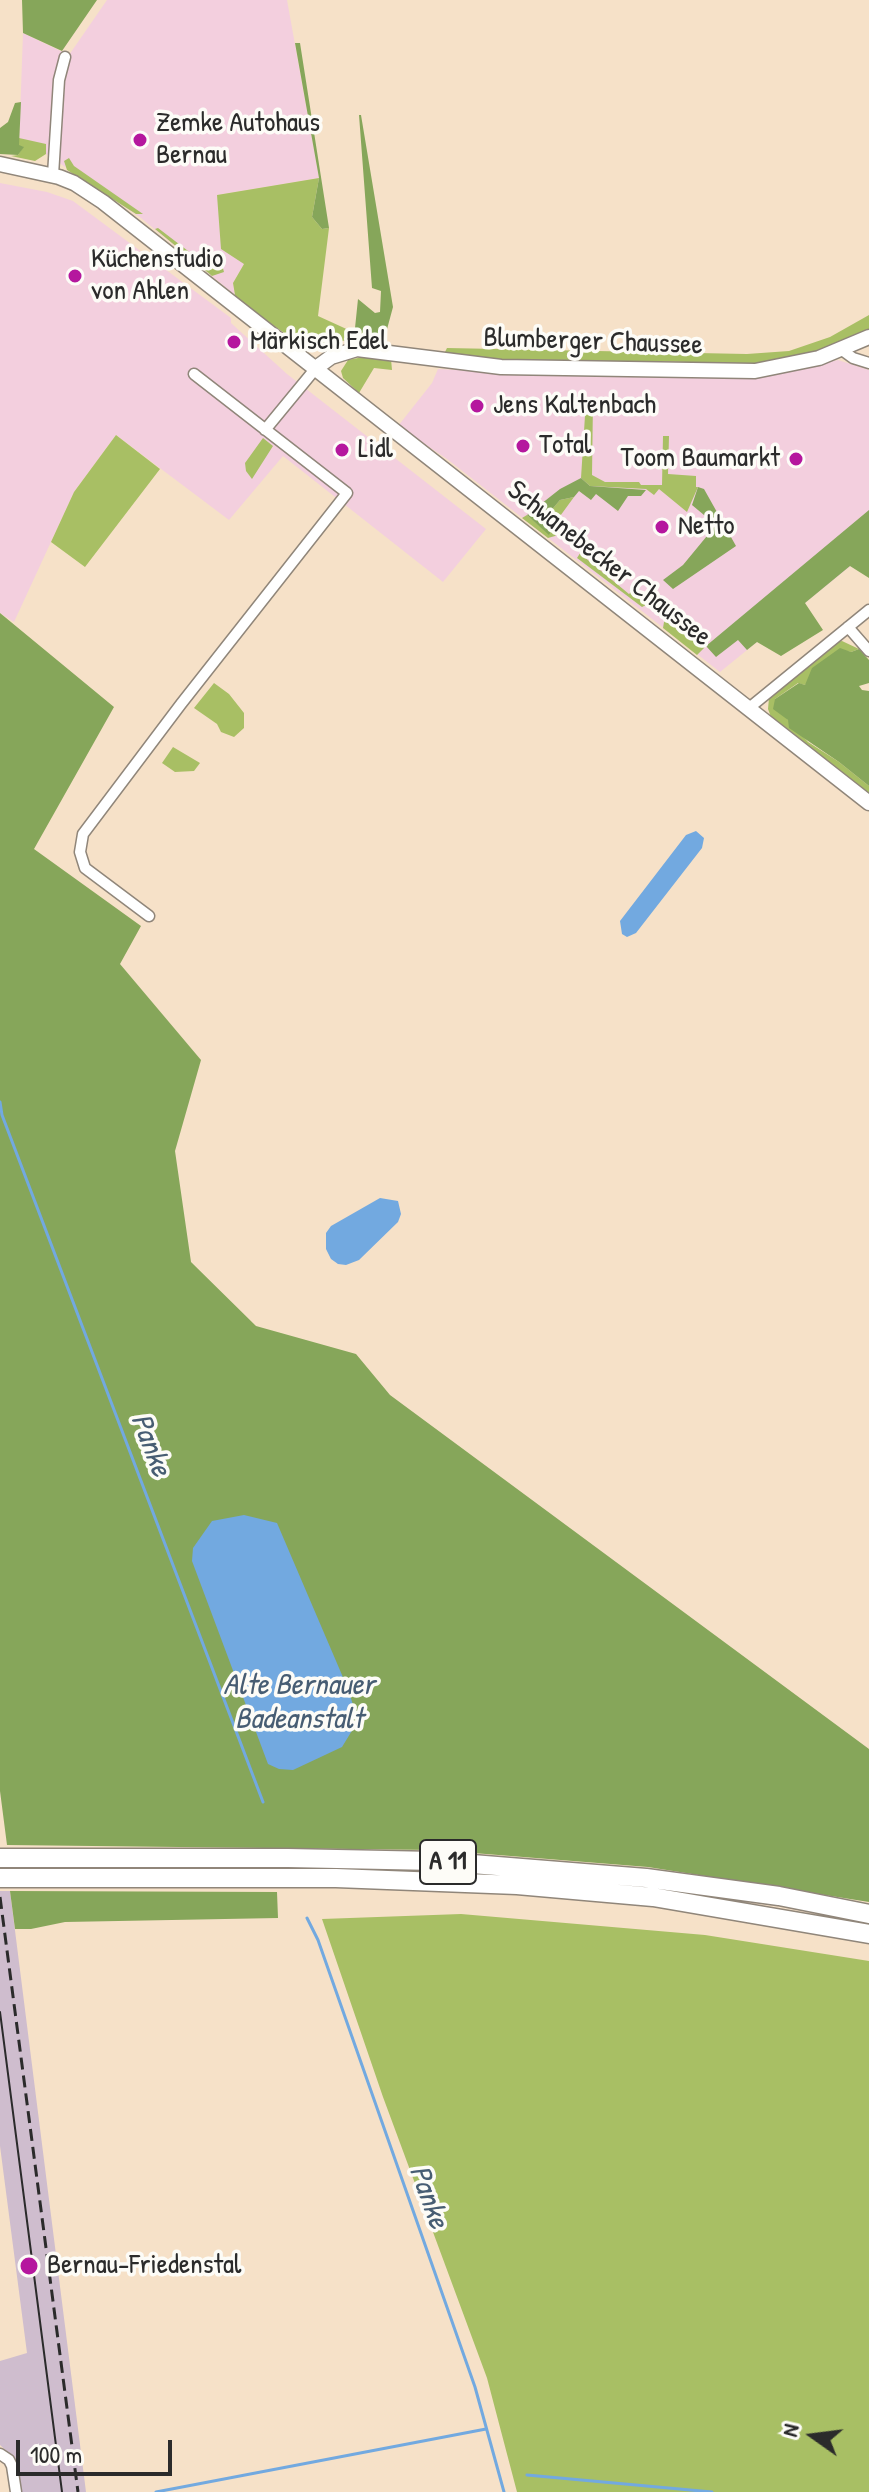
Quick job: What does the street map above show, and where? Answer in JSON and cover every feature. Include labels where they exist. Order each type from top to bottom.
[{"type":"highway","name":"A 11","points":[[0,1858],[435,1861],[646,1878],[779,1896],[869,1914]]},
{"type":"highway","name":"A 11","points":[[0,1878],[336,1878],[517,1885],[653,1897],[869,1934]]},
{"type":"main road","name":"Schwanebecker Chaussee","points":[[0,164],[53,175],[74,183],[103,202],[869,803]]},
{"type":"main road","name":"Blumberger Chaussee","points":[[316,368],[331,357],[357,349],[501,367],[755,371],[795,365],[842,350],[869,337]]},
{"type":"street","points":[[53,175],[59,80],[65,57]]},
{"type":"street","points":[[842,350],[853,358],[869,363]]},
{"type":"street","points":[[265,430],[316,368]]},
{"type":"street","points":[[149,916],[85,868],[80,852],[83,834],[347,493],[194,374]]},
{"type":"street","points":[[749,708],[869,610]]},
{"type":"street","points":[[848,627],[869,651]]},
{"type":"street","points":[[0,2454],[12,2466],[16,2492]]},
{"type":"shaded area","points":[[107,0],[287,0],[319,178],[217,195],[244,264],[233,283],[235,295],[141,218],[46,154],[19,146],[23,33],[69,55]]},
{"type":"shaded area","points":[[0,183],[47,192],[73,201],[231,318],[231,323],[287,374],[486,529],[443,582],[283,456],[229,520],[116,435],[74,492],[14,622],[0,613]]},
{"type":"shaded area","points":[[838,360],[869,370],[869,551],[720,672],[447,459],[398,426],[432,383],[438,369],[560,375],[762,377]]},
{"type":"shaded area","points":[[0,1891],[10,1891],[86,2492],[21,2492],[17,2465],[0,2445],[0,2361],[27,2353],[0,2146]]},
{"type":"green space","points":[[22,0],[97,0],[62,51],[23,33]]},
{"type":"green space","points":[[295,43],[300,43],[329,228],[322,229],[312,217],[319,178]]},
{"type":"green space","points":[[21,102],[19,145],[24,147],[18,155],[0,154],[0,128],[8,122],[15,103]]},
{"type":"green space","points":[[359,115],[393,307],[383,344],[355,328],[358,299],[375,313],[380,312],[381,291],[372,288]]},
{"type":"green space","points":[[19,138],[46,144],[46,154],[35,161],[11,156],[18,155],[23,147],[19,146]]},
{"type":"green space","points":[[69,158],[74,166],[143,214],[136,214],[67,170],[64,161]]},
{"type":"green space","points":[[319,178],[312,217],[322,229],[329,228],[318,316],[353,332],[355,328],[383,344],[360,339],[341,341],[320,349],[304,347],[235,295],[233,283],[244,264],[221,249],[217,195]]},
{"type":"green space","points":[[158,228],[192,254],[222,265],[224,272],[212,276],[155,229]]},
{"type":"green space","points":[[869,315],[869,329],[845,341],[807,355],[761,363],[686,365],[686,362],[651,361],[650,366],[443,356],[447,348],[747,354],[789,351],[830,337]]},
{"type":"green space","points":[[368,356],[391,359],[392,370],[374,368],[359,393],[343,378],[341,371],[348,360]]},
{"type":"green space","points":[[586,400],[593,401],[592,475],[605,482],[662,485],[663,436],[669,436],[668,474],[696,476],[698,487],[687,512],[659,489],[654,495],[646,489],[590,486],[581,478]]},
{"type":"green space","points":[[116,435],[160,469],[85,567],[51,542],[74,492]]},
{"type":"green space","points":[[263,438],[273,446],[252,479],[245,463]]},
{"type":"green space","points":[[581,478],[590,486],[646,490],[641,496],[628,496],[618,511],[596,494],[591,500],[579,491],[574,497],[560,500],[549,513],[555,523],[549,535],[527,515],[560,489]]},
{"type":"green space","points":[[698,487],[704,489],[736,546],[673,589],[663,580],[683,565],[716,525],[692,505]]},
{"type":"green space","points":[[574,497],[555,523],[561,529],[555,536],[548,538],[522,518],[527,515],[549,534],[548,514],[560,500]]},
{"type":"green space","points":[[869,510],[869,578],[850,566],[805,603],[823,630],[781,656],[757,642],[747,650],[738,640],[716,657],[706,646]]},
{"type":"green space","points":[[584,547],[583,556],[629,594],[634,589],[647,596],[649,601],[646,605],[642,607],[577,558]]},
{"type":"green space","points":[[677,607],[706,646],[697,655],[663,628],[665,616]]},
{"type":"green space","points":[[0,613],[114,707],[34,849],[141,926],[120,964],[201,1060],[175,1151],[191,1262],[256,1326],[356,1354],[390,1395],[869,1749],[869,1902],[648,1867],[436,1850],[7,1845],[0,1791]]},
{"type":"green space","points":[[842,641],[859,649],[845,651],[805,685],[798,683],[775,699],[788,720],[808,742],[869,786],[869,796],[772,720],[768,709],[769,698],[836,642]]},
{"type":"green space","points":[[840,648],[851,652],[859,649],[869,660],[869,683],[859,686],[869,691],[869,786],[789,728],[788,720],[773,709],[775,699],[799,683],[805,685],[812,668]]},
{"type":"green space","points":[[214,683],[229,694],[244,713],[244,728],[234,737],[221,732],[217,724],[194,708]]},
{"type":"green space","points":[[173,747],[200,763],[194,771],[175,772],[162,763]]},
{"type":"green space","points":[[10,1891],[277,1892],[278,1918],[65,1922],[15,1929]]},
{"type":"green space","points":[[461,1914],[705,1935],[869,1961],[869,2492],[517,2492],[487,2378],[383,2097],[322,1919]]},
{"type":"water","points":[[696,831],[704,838],[702,848],[636,933],[627,937],[622,934],[620,921],[686,835]]},
{"type":"water","points":[[380,1198],[398,1201],[401,1214],[398,1222],[359,1260],[346,1265],[331,1259],[326,1249],[326,1233],[331,1226]]},
{"type":"water","name":"Alte Bernauer Badeanstalt","points":[[244,1515],[277,1523],[354,1708],[353,1729],[342,1747],[293,1770],[268,1764],[192,1561],[193,1548],[212,1521]]},
{"type":"waterway","name":"Panke","points":[[0,1102],[2,1115],[263,1802]]},
{"type":"waterway","name":"Panke","points":[[307,1918],[318,1940],[475,2387],[504,2492]]},
{"type":"waterway","points":[[156,2492],[486,2429]]},
{"type":"waterway","points":[[527,2475],[712,2492]]},
{"type":"tram line","points":[[0,2012],[62,2492]]},
{"type":"railway","points":[[0,1897],[78,2492]]},
{"type":"place","name":"Zemke Autohaus Bernau","points":[[140,140]]},
{"type":"place","name":"Küchenstudio von Ahlen","points":[[75,276]]},
{"type":"place","name":"Märkisch Edel","points":[[234,342]]},
{"type":"place","name":"Jens Kaltenbach","points":[[477,406]]},
{"type":"place","name":"Total","points":[[523,446]]},
{"type":"place","name":"Lidl","points":[[342,450]]},
{"type":"place","name":"Toom Baumarkt","points":[[796,459]]},
{"type":"place","name":"Netto","points":[[662,527]]},
{"type":"place","name":"Bernau-Friedenstal","points":[[29,2266]]}]
